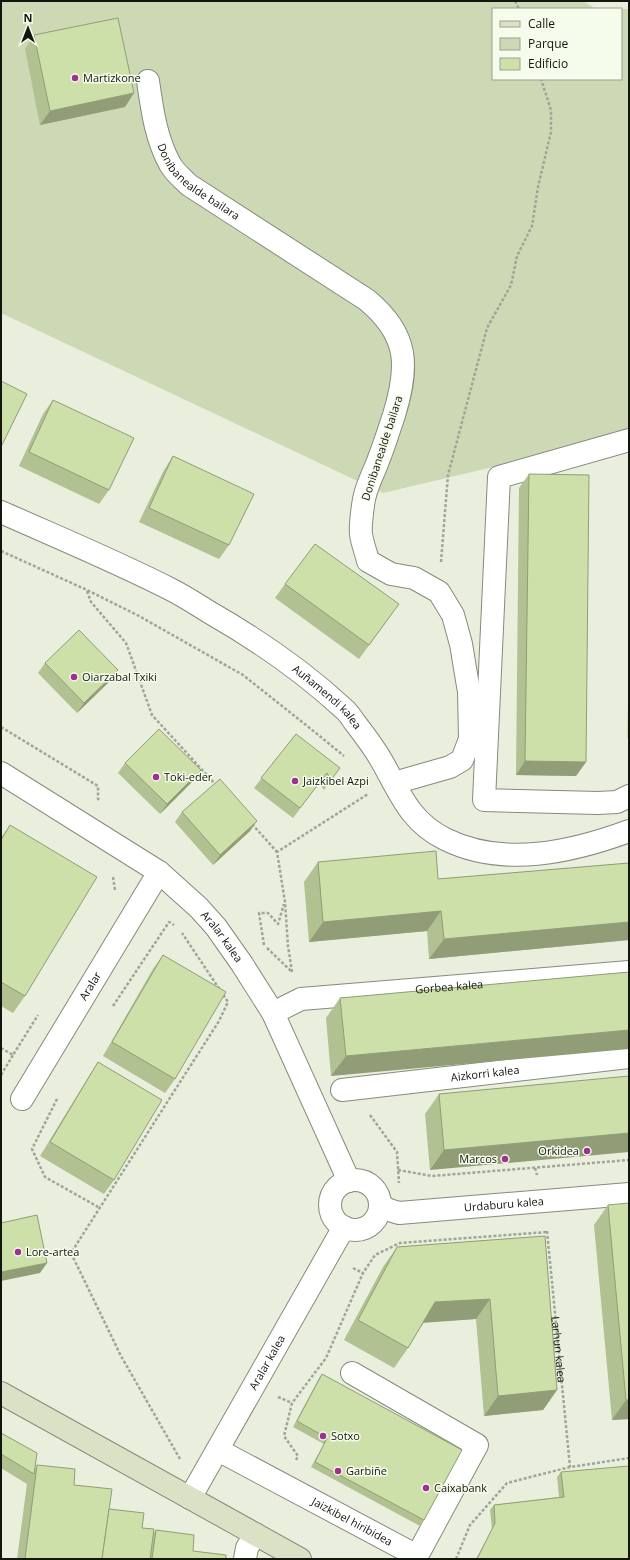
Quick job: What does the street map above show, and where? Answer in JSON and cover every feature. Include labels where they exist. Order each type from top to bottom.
[{"type":"street","name":"Donibanealde bailara","points":[[148,81],[152,112],[170,166],[189,185],[367,300],[380,311],[391,325],[399,341],[403,357],[404,374],[401,391],[382,451],[365,496],[361,534],[368,561],[391,574],[414,578],[439,592],[453,615],[461,644],[469,692],[470,739],[462,760],[450,767],[394,783]]},
{"type":"street","points":[[629,440],[499,477],[484,800],[598,803],[617,802],[629,796]]},
{"type":"street","name":"Auñamendi kalea","points":[[1,512],[171,589],[233,626],[294,666],[346,711],[384,764],[400,796],[414,815],[431,831],[451,842],[478,851],[499,855],[519,856],[580,847],[629,831]]},
{"type":"street","name":"Aralar kalea","points":[[1,773],[159,872],[199,908],[216,927],[242,964],[273,1013],[349,1181]]},
{"type":"street","name":"Aralar","points":[[22,1100],[159,872]]},
{"type":"street","name":"Gorbea kalea","points":[[273,1013],[301,999],[629,972]]},
{"type":"street","name":"Aizkorri kalea","points":[[342,1090],[629,1057]]},
{"type":"street","points":[[356,1180],[364,1182],[375,1191],[380,1205],[375,1220],[360,1230],[352,1230],[337,1223],[332,1215],[330,1207],[331,1198],[335,1191],[341,1185],[349,1181],[356,1180]]},
{"type":"street","name":"Urdaburu kalea","points":[[380,1205],[399,1213],[629,1194]]},
{"type":"street","name":"Aralar kalea","points":[[193,1493],[344,1227]]},
{"type":"street","name":"Jaizkibel hiribidea","points":[[218,1450],[417,1556],[477,1445],[352,1373]]},
{"type":"street","points":[[1,1393],[193,1493],[255,1534],[300,1559]]},
{"type":"street","points":[[245,1559],[247,1548],[255,1534]]},
{"type":"path","points":[[439,592],[448,474],[487,328],[511,285],[518,256],[532,226],[538,188],[551,132],[551,110],[541,80]]},
{"type":"path","points":[[1,551],[87,590],[139,616],[243,675],[316,732],[346,758]]},
{"type":"path","points":[[87,590],[91,602],[126,643],[152,715],[220,789]]},
{"type":"path","points":[[277,852],[370,793]]},
{"type":"path","points":[[251,823],[277,852],[285,902],[288,946],[292,972]]},
{"type":"path","points":[[111,872],[115,890],[111,896]]},
{"type":"path","points":[[264,946],[259,913],[268,913],[278,924],[285,902]]},
{"type":"path","points":[[109,1013],[169,922],[179,929],[228,1002],[220,1021],[71,1253],[121,1356],[193,1493]]},
{"type":"path","points":[[1,1074],[41,1009]]},
{"type":"path","points":[[1,1048],[13,1055]]},
{"type":"path","points":[[60,1093],[32,1149],[45,1177],[100,1208]]},
{"type":"path","points":[[398,1170],[432,1176],[629,1160]]},
{"type":"path","name":"Larhun kalea","points":[[282,1484],[298,1456],[284,1436],[292,1404],[326,1358],[364,1273],[375,1255],[400,1243],[547,1232],[570,1467]]},
{"type":"path","points":[[456,1559],[470,1524],[507,1483],[570,1467],[629,1458]]},
{"type":"green space","points":[[1,1],[583,1],[594,8],[492,8],[492,80],[622,80],[622,9],[629,9],[629,435],[383,493],[1,313]]},
{"type":"green space","points":[[629,664],[629,738],[627,738]]},
{"type":"building","name":"Martizkone","points":[[118,18],[134,93],[50,111],[34,35]]},
{"type":"building","points":[[1,381],[27,394],[2,445],[1,445]]},
{"type":"building","points":[[53,400],[134,438],[109,490],[29,452]]},
{"type":"building","points":[[173,456],[254,494],[229,545],[149,508]]},
{"type":"building","points":[[529,474],[589,475],[586,762],[525,761]]},
{"type":"building","points":[[315,544],[399,604],[369,645],[285,584]]},
{"type":"building","name":"Oiarzabal Txiki","points":[[79,630],[118,670],[84,703],[45,663]]},
{"type":"building","name":"Toki-eder","points":[[159,729],[201,770],[167,804],[125,763]]},
{"type":"building","name":"Jaizkibel Azpi","points":[[296,734],[340,768],[331,780],[327,773],[300,808],[261,778]]},
{"type":"building","points":[[220,779],[257,821],[220,855],[182,812]]},
{"type":"building","points":[[10,825],[97,877],[25,996],[1,982],[1,840]]},
{"type":"building","points":[[436,851],[438,879],[629,863],[629,922],[444,939],[441,911],[323,922],[318,862]]},
{"type":"building","points":[[163,955],[226,992],[175,1079],[112,1042]]},
{"type":"building","points":[[629,972],[629,1030],[346,1056],[340,998]]},
{"type":"building","points":[[98,1062],[162,1100],[114,1180],[50,1142]]},
{"type":"building","points":[[629,1076],[629,1133],[444,1150],[439,1094]]},
{"type":"building","points":[[629,1203],[629,1400],[626,1400],[608,1205]]},
{"type":"building","name":"Lore-artea","points":[[37,1215],[47,1263],[1,1272],[1,1223]]},
{"type":"building","points":[[545,1236],[557,1390],[498,1396],[490,1299],[435,1302],[408,1348],[358,1320],[397,1247]]},
{"type":"building","points":[[322,1374],[462,1450],[424,1520],[315,1462],[327,1438],[297,1421]]},
{"type":"building","points":[[1,1433],[37,1453],[34,1474],[1,1454]]},
{"type":"building","points":[[37,1465],[75,1469],[74,1485],[112,1489],[102,1559],[25,1559]]},
{"type":"building","points":[[629,1466],[629,1559],[477,1559],[495,1523],[494,1505],[564,1497],[561,1472]]},
{"type":"building","points":[[109,1509],[144,1513],[142,1528],[154,1529],[150,1559],[102,1559]]},
{"type":"building","points":[[156,1530],[194,1535],[193,1551],[226,1555],[226,1559],[152,1559]]},
{"type":"place","name":"Martizkone","points":[[75,78]]},
{"type":"place","name":"Oiarzabal Txiki","points":[[74,677]]},
{"type":"place","name":"Toki-eder","points":[[156,777]]},
{"type":"place","name":"Jaizkibel Azpi","points":[[295,781]]},
{"type":"place","name":"Orkidea","points":[[587,1151]]},
{"type":"place","name":"Marcos","points":[[505,1159]]},
{"type":"place","name":"Lore-artea","points":[[18,1252]]},
{"type":"place","name":"Sotxo","points":[[323,1436]]},
{"type":"place","name":"Garbiñe","points":[[338,1471]]},
{"type":"place","name":"Caixabank","points":[[426,1488]]}]
